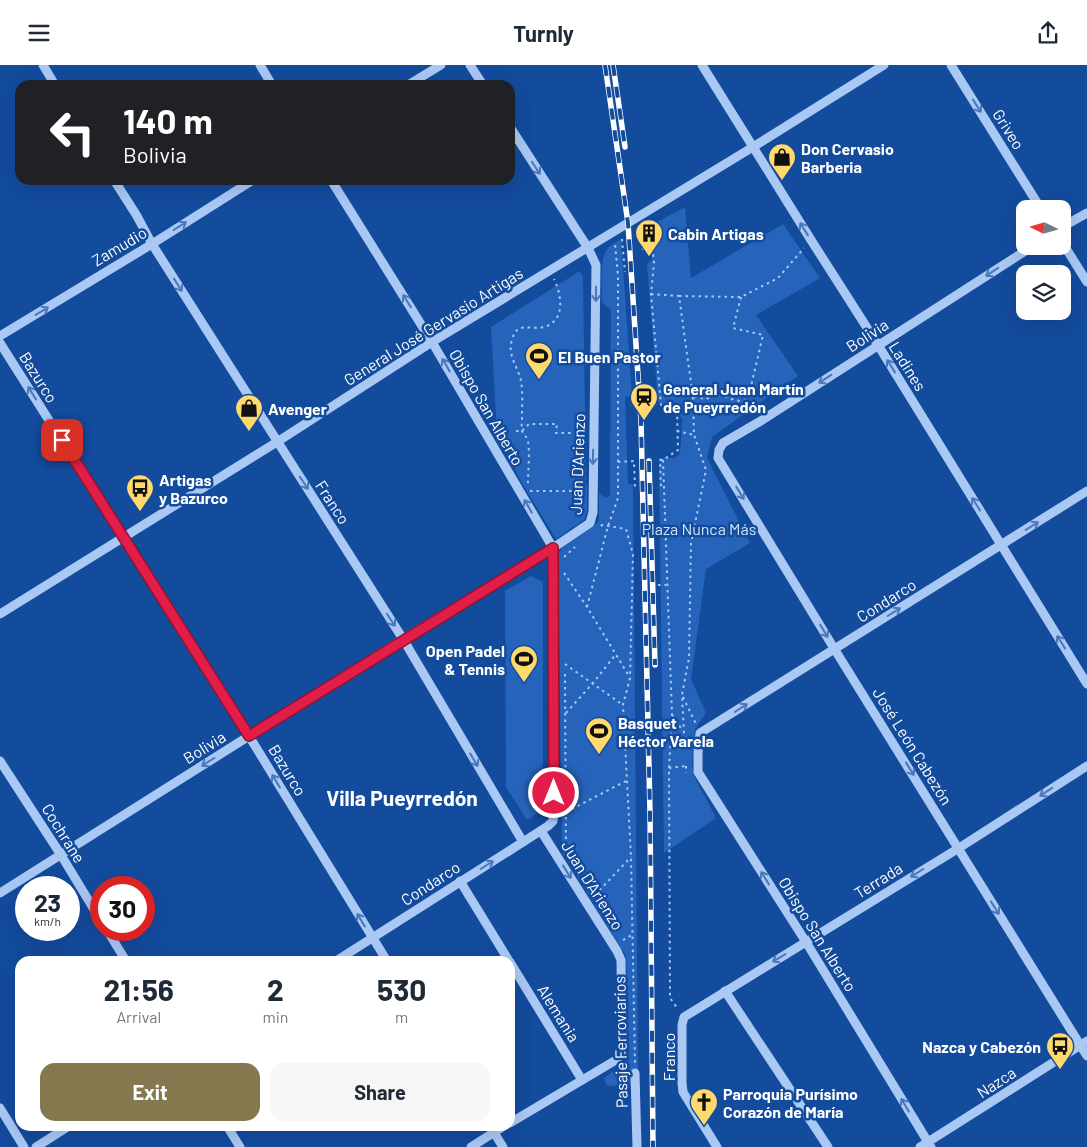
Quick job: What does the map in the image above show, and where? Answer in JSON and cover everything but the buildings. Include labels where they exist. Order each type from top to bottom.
[{"type":"street","points":[[42,65],[52,80]]},
{"type":"street","points":[[260,65],[269,80]]},
{"type":"street","points":[[416,80],[441,65]]},
{"type":"street","points":[[470,65],[480,80]]},
{"type":"street","name":"Ladines","points":[[702,65],[878,345],[1087,684]]},
{"type":"street","name":"General José Gervasio Artigas","points":[[0,614],[432,343],[884,65]]},
{"type":"street","name":"Griveo","points":[[951,65],[1035,200]]},
{"type":"street","points":[[515,135],[588,248]]},
{"type":"street","name":"Franco","points":[[117,185],[277,442],[403,639],[523,843]]},
{"type":"street","name":"Zamudio","points":[[0,336],[245,185]]},
{"type":"street","name":"Obispo San Alberto","points":[[334,185],[524,491],[553,548]]},
{"type":"street","points":[[1071,222],[1087,213]]},
{"type":"street","name":"Juan D’Arienzo","points":[[553,548],[590,523],[593,512],[596,265],[588,248]]},
{"type":"street","name":"Bolivia","points":[[719,450],[723,443],[759,422],[1019,255]]},
{"type":"street","points":[[1070,255],[1087,282]]},
{"type":"street","name":"Bazurco","points":[[0,343],[249,736],[384,956]]},
{"type":"street","name":"José León Cabezón","points":[[719,450],[718,458],[835,650],[1084,1043],[1087,1056]]},
{"type":"street","name":"Condarco","points":[[700,733],[1087,491]]},
{"type":"street","points":[[553,548],[554,812]]},
{"type":"street","name":"Bolivia","points":[[0,893],[403,639],[553,548]]},
{"type":"street","points":[[698,772],[700,733]]},
{"type":"street","name":"Cochrane","points":[[0,761],[90,903]]},
{"type":"street","name":"Terrada","points":[[684,1017],[959,848],[1087,766]]},
{"type":"street","name":"Obispo San Alberto","points":[[698,772],[806,942],[926,1146]]},
{"type":"street","name":"Juan D’Arienzo","points":[[554,812],[552,821],[541,831],[621,960],[621,1055],[616,1061],[582,1080]]},
{"type":"street","name":"Condarco","points":[[344,956],[541,831]]},
{"type":"street","name":"Alemania","points":[[460,881],[506,956]]},
{"type":"street","points":[[114,941],[123,956]]},
{"type":"street","name":"Alemania","points":[[515,970],[582,1080]]},
{"type":"street","points":[[725,991],[828,1147]]},
{"type":"street","name":"Franco","points":[[684,1017],[682,1025],[683,1093],[717,1147]]},
{"type":"street","name":"Nazca","points":[[926,1146],[1084,1043]]},
{"type":"street","name":"Pasaje Ferroviarios","points":[[635,1073],[637,1147]]},
{"type":"street","points":[[515,1120],[582,1080]]},
{"type":"street","points":[[0,1108],[24,1147]]},
{"type":"street","points":[[36,1147],[61,1131]]},
{"type":"street","points":[[230,1131],[240,1147]]},
{"type":"street","points":[[471,1147],[490,1131]]},
{"type":"street","points":[[493,1131],[502,1147]]},
{"type":"path","points":[[649,210],[654,263],[651,294],[661,405],[677,409],[678,450],[660,460],[661,487]]},
{"type":"path","points":[[640,215],[643,251]]},
{"type":"path","points":[[617,229],[625,272]]},
{"type":"path","points":[[587,607],[608,526],[618,498],[617,229]]},
{"type":"path","points":[[651,294],[741,297],[778,277],[811,240]]},
{"type":"path","points":[[550,271],[560,294],[560,311],[552,323],[547,326],[518,329],[511,341],[510,349],[521,381],[522,431],[528,439],[524,491],[593,491]]},
{"type":"path","points":[[679,296],[693,397],[694,435],[706,469],[692,543],[689,658],[682,695],[684,733]]},
{"type":"path","points":[[741,297],[733,328],[763,335],[749,395],[744,401]]},
{"type":"path","points":[[693,397],[706,399],[719,394],[731,399],[744,401],[759,422]]},
{"type":"path","points":[[516,431],[522,431],[529,424],[557,424],[556,433],[594,433]]},
{"type":"path","points":[[677,431],[694,435]]},
{"type":"path","points":[[663,460],[672,715],[668,769],[670,998],[684,1017]]},
{"type":"path","points":[[618,462],[634,461],[635,488]]},
{"type":"path","points":[[594,531],[602,525],[608,526]]},
{"type":"path","name":"Pasaje Ferroviarios","points":[[608,526],[626,529],[633,554],[630,678],[623,705],[631,857],[635,1073]]},
{"type":"path","points":[[564,564],[564,555],[580,543]]},
{"type":"path","points":[[564,582],[564,573],[630,678]]},
{"type":"path","points":[[658,585],[666,585]]},
{"type":"path","points":[[566,713],[593,683],[616,653]]},
{"type":"path","points":[[565,664],[623,705]]},
{"type":"path","points":[[565,674],[566,853]]},
{"type":"path","points":[[682,695],[700,733]]},
{"type":"path","points":[[672,715],[684,733],[690,749]]},
{"type":"path","points":[[668,769],[686,766],[698,772]]},
{"type":"path","points":[[686,766],[686,773]]},
{"type":"path","points":[[554,812],[566,813],[626,780]]},
{"type":"path","points":[[593,897],[631,857]]},
{"type":"path","points":[[622,940],[632,935]]},
{"type":"path","points":[[629,955],[633,962]]},
{"type":"green space","name":"Plaza Nunca Más","points":[[685,207],[691,278],[783,224],[820,278],[756,315],[798,376],[712,437],[707,458],[750,543],[706,569],[691,679],[706,713],[695,729],[692,763],[694,776],[716,818],[664,853],[659,458],[674,458],[679,455],[682,418],[658,401],[647,264],[652,260],[650,226]]},
{"type":"green space","points":[[621,239],[632,396],[625,397],[628,483],[633,485],[638,1084],[607,1086],[604,1078],[629,1060],[626,956],[562,852],[558,561],[559,553],[563,547],[599,521],[599,493],[606,498],[610,496],[611,310],[602,302],[602,274],[604,254],[612,244]]},
{"type":"green space","name":"El Buen Pastor","points":[[580,271],[583,277],[587,511],[584,520],[556,539],[523,485],[497,434],[491,327]]},
{"type":"green space","name":"Open Padel & Tennis","points":[[531,576],[543,582],[543,810],[527,820],[506,787],[505,591]]},
{"type":"railway","points":[[605,65],[628,223],[641,421],[650,812],[653,1147]]},
{"type":"railway","points":[[613,65],[625,147]]},
{"type":"railway","points":[[649,461],[655,665]]},
{"type":"place","name":"Don Cervasio Barberia","points":[[782,181]]},
{"type":"place","name":"Cabin Artigas","points":[[649,257]]},
{"type":"place","name":"El Buen Pastor","points":[[539,380]]},
{"type":"place","name":"General Juan Martín de Pueyrredón","points":[[644,421]]},
{"type":"place","name":"Avenger","points":[[249,432]]},
{"type":"place","name":"Artigas y Bazurco","points":[[140,512]]},
{"type":"place","name":"Open Padel & Tennis","points":[[524,683]]},
{"type":"place","name":"Basquet Héctor Varela","points":[[599,755]]},
{"type":"place","name":"Nazca y Cabezón","points":[[1060,1070]]},
{"type":"place","name":"Parroquia Purísimo Corazón de María","points":[[704,1126]]},
{"type":"district","name":"Villa Pueyrredón","points":[[402,797]]},
{"type":"route","points":[[62,440],[249,736],[553,548],[554,793]]}]
